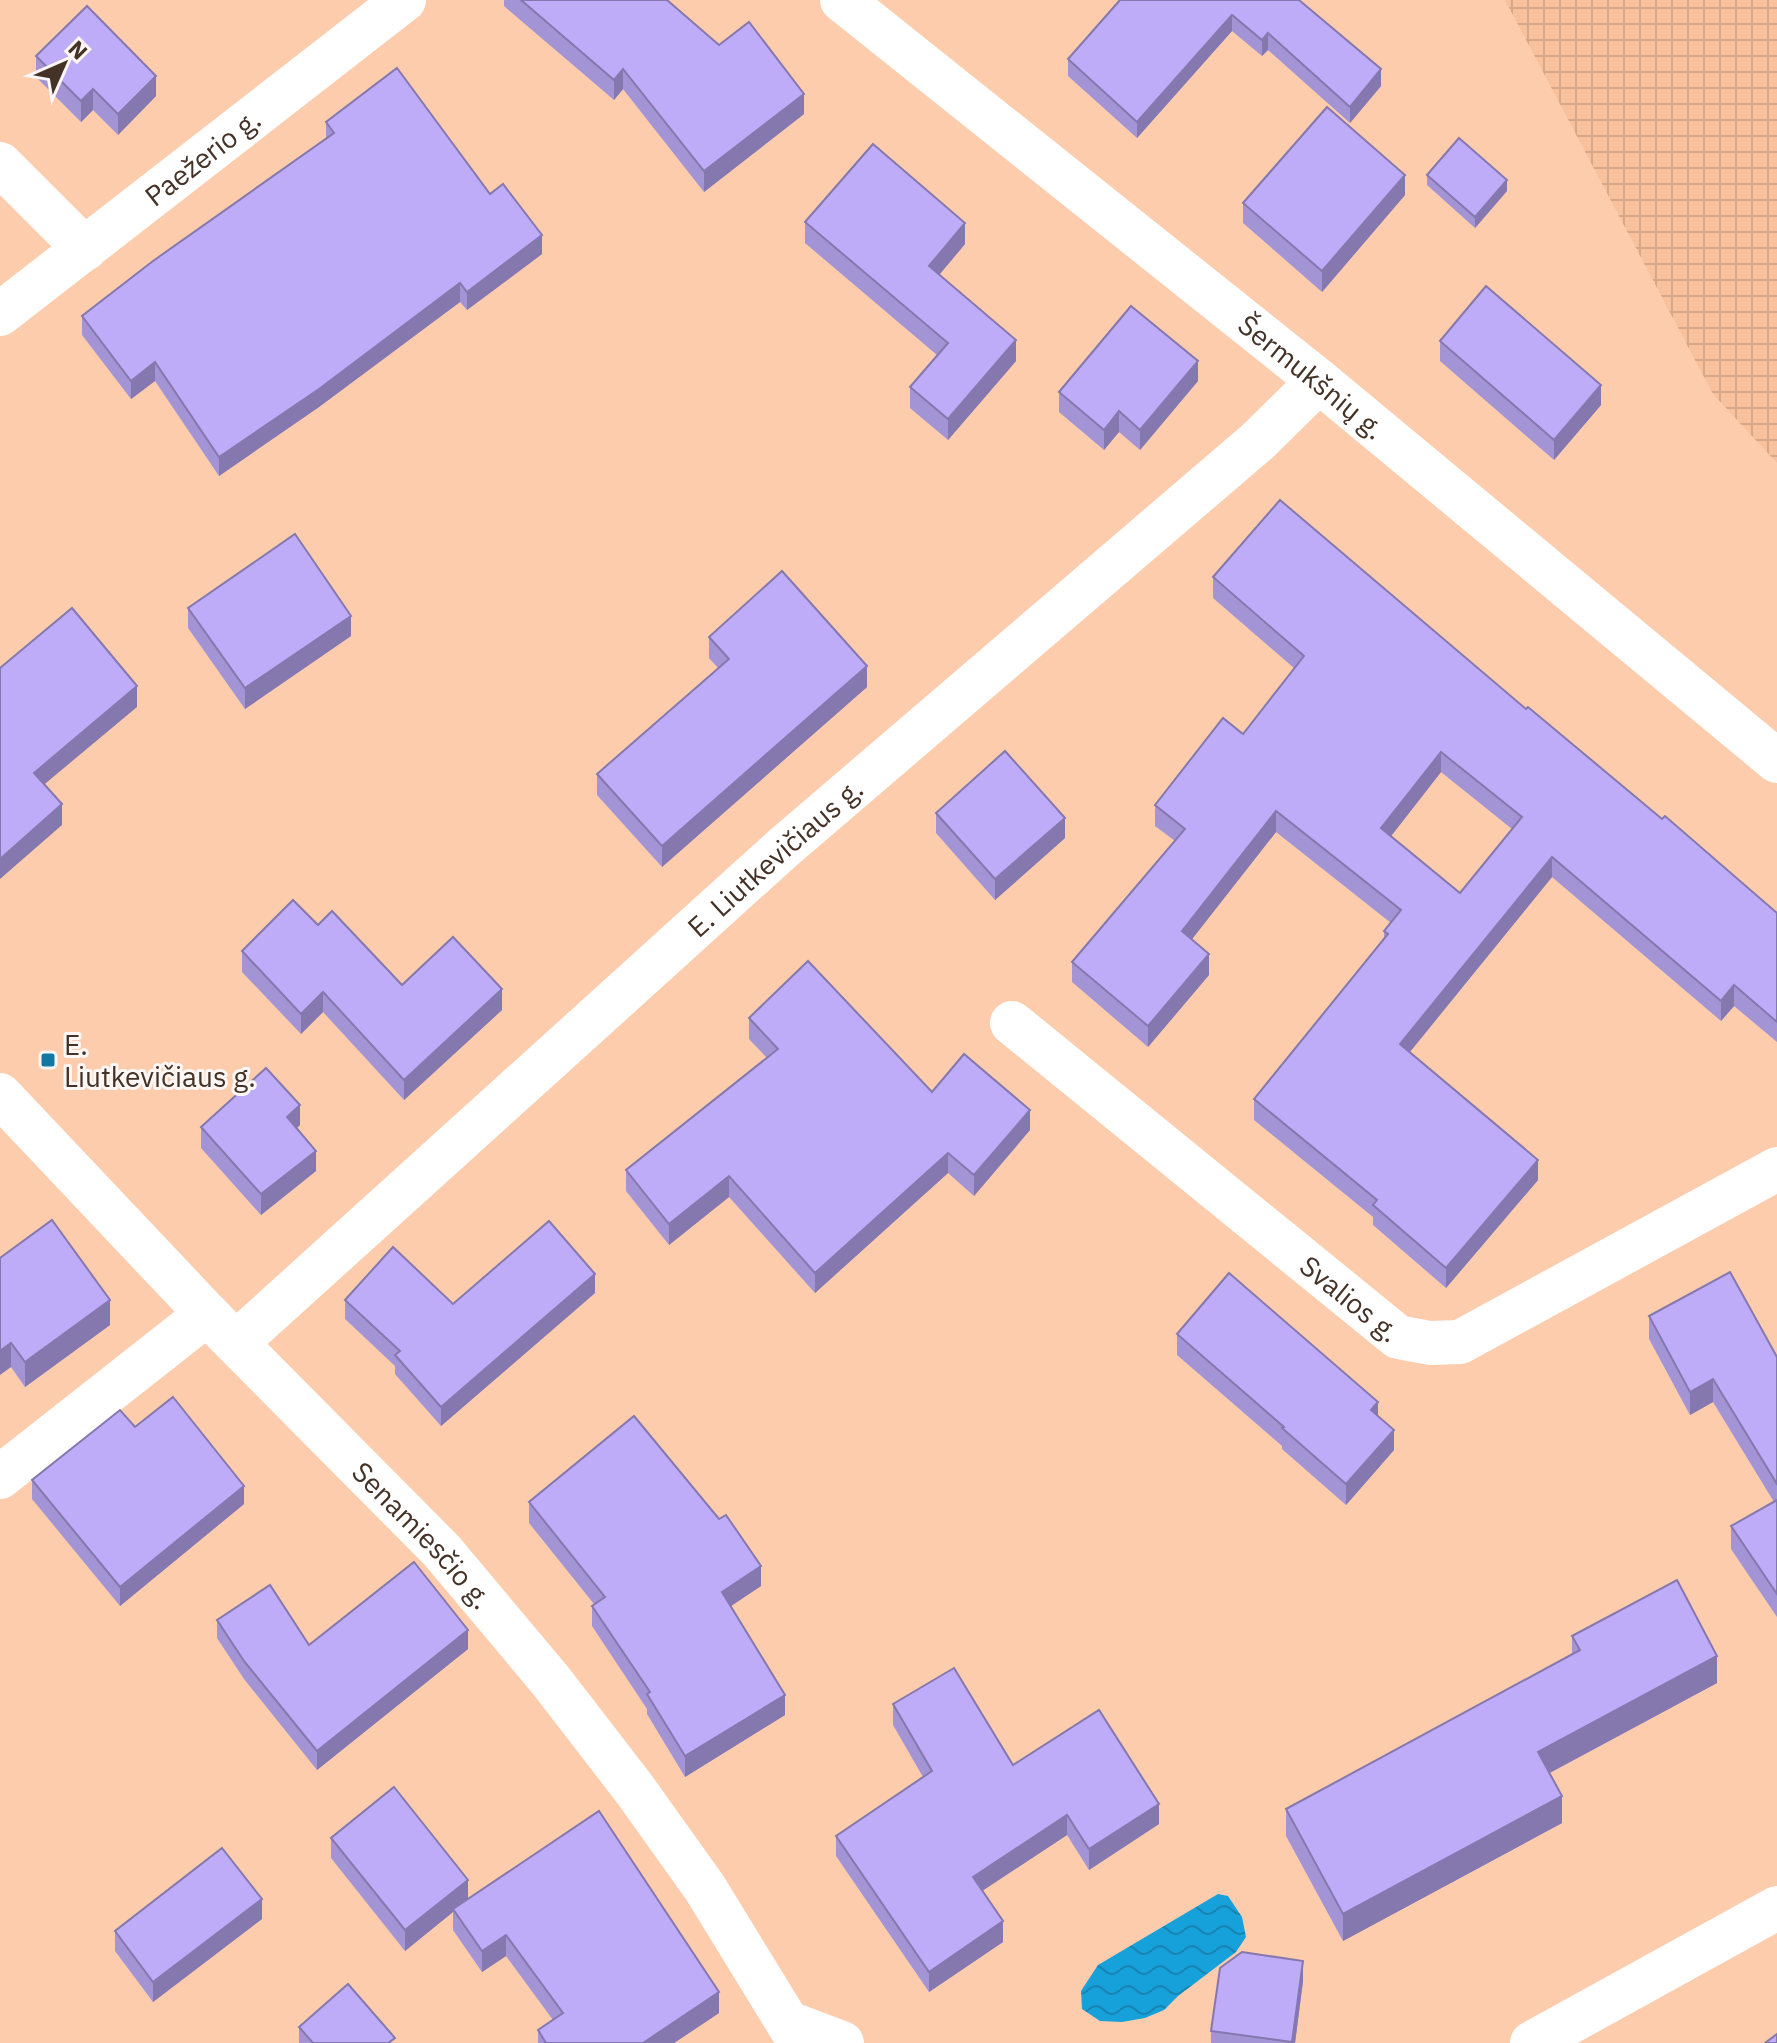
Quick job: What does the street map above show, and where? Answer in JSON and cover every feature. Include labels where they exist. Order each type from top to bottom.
[{"type":"street","name":"Paežerio g.","points":[[0,314],[404,0]]},
{"type":"street","name":"Šermukšnių g.","points":[[842,0],[1319,381],[1777,761]]},
{"type":"street","points":[[0,164],[85,249]]},
{"type":"street","name":"E. Liutkevičiaus g.","points":[[0,1477],[222,1328],[1258,441],[1319,381]]},
{"type":"street","name":"Svalios g.","points":[[1012,1023],[1398,1337],[1430,1343],[1460,1342],[1777,1169]]},
{"type":"street","name":"Senamiesčio g.","points":[[0,1095],[222,1328],[442,1551],[551,1681],[635,1790],[705,1888],[794,2033],[842,2043]]},
{"type":"street","points":[[1532,2043],[1777,1908]]},
{"type":"shaded area","points":[[1505,0],[1777,0],[1777,463],[1713,394]]},
{"type":"water","points":[[1218,1894],[1228,1896],[1242,1917],[1246,1937],[1236,1952],[1164,2010],[1145,2018],[1122,2022],[1100,2021],[1082,2009],[1081,1991],[1098,1965]]},
{"type":"building","points":[[521,0],[667,0],[719,45],[749,22],[804,94],[704,171],[623,69],[614,80]]},
{"type":"building","points":[[1120,0],[1299,0],[1381,69],[1350,107],[1268,33],[1262,40],[1232,15],[1137,122],[1068,59]]},
{"type":"building","points":[[87,6],[156,76],[118,114],[93,89],[81,101],[36,56]]},
{"type":"building","points":[[397,68],[490,194],[503,184],[542,235],[467,292],[460,283],[319,389],[219,457],[155,362],[131,381],[82,316],[153,261],[334,133],[326,122]]},
{"type":"building","points":[[1327,107],[1405,175],[1322,271],[1243,203]]},
{"type":"building","points":[[1459,138],[1507,180],[1475,217],[1427,175]]},
{"type":"building","points":[[873,144],[965,223],[929,266],[1016,340],[948,419],[910,387],[948,343],[805,222]]},
{"type":"building","points":[[1486,286],[1601,385],[1554,440],[1440,341]]},
{"type":"building","points":[[1131,306],[1198,361],[1140,430],[1119,411],[1104,430],[1059,392]]},
{"type":"building","points":[[1280,500],[1526,709],[1528,707],[1662,819],[1665,816],[1777,913],[1777,1022],[1734,985],[1721,1001],[1552,857],[1400,1044],[1538,1160],[1446,1268],[1373,1205],[1377,1200],[1254,1099],[1388,934],[1384,931],[1401,910],[1276,811],[1182,931],[1209,954],[1148,1026],[1072,962],[1185,829],[1155,805],[1223,718],[1243,734],[1304,656],[1213,577]],"holes":[[[1441,752],[1522,817],[1460,893],[1381,828]]]},
{"type":"building","points":[[295,534],[351,616],[245,688],[188,608]]},
{"type":"building","points":[[782,571],[867,666],[662,846],[597,774],[729,659],[709,637]]},
{"type":"building","points":[[72,608],[137,686],[34,773],[62,804],[0,859],[0,668]]},
{"type":"building","points":[[1005,751],[1065,818],[995,879],[936,813]]},
{"type":"building","points":[[293,900],[318,925],[332,911],[402,985],[453,937],[502,989],[404,1080],[323,992],[301,1014],[242,951]]},
{"type":"building","points":[[808,961],[932,1092],[964,1054],[1030,1110],[974,1175],[948,1153],[815,1273],[729,1176],[669,1224],[626,1170],[778,1049],[749,1018]]},
{"type":"building","points":[[266,1068],[300,1105],[287,1117],[316,1151],[261,1194],[201,1127]]},
{"type":"building","points":[[52,1220],[110,1300],[25,1362],[11,1343],[0,1351],[0,1258]]},
{"type":"building","points":[[549,1221],[595,1274],[441,1407],[395,1355],[400,1351],[345,1300],[393,1247],[453,1304]]},
{"type":"building","points":[[1730,1272],[1777,1357],[1777,1484],[1713,1379],[1690,1392],[1649,1316]]},
{"type":"building","points":[[1229,1273],[1378,1402],[1371,1410],[1394,1430],[1346,1484],[1177,1334]]},
{"type":"building","points":[[173,1397],[244,1486],[120,1587],[32,1480],[120,1410],[135,1427]]},
{"type":"building","points":[[634,1416],[719,1519],[726,1515],[761,1566],[722,1592],[785,1695],[685,1756],[647,1694],[650,1692],[592,1606],[605,1597],[529,1502]]},
{"type":"building","points":[[1777,1500],[1777,1594],[1731,1526]]},
{"type":"building","points":[[414,1562],[468,1630],[317,1751],[244,1661],[217,1620],[270,1585],[309,1645]]},
{"type":"building","points":[[1677,1580],[1717,1656],[1538,1752],[1562,1796],[1343,1914],[1286,1809],[1580,1650],[1572,1636]]},
{"type":"building","points":[[954,1668],[1013,1765],[1099,1710],[1159,1804],[1089,1849],[1067,1815],[973,1877],[1003,1921],[929,1972],[836,1836],[932,1771],[893,1704]]},
{"type":"building","points":[[394,1787],[468,1880],[405,1930],[331,1838]]},
{"type":"building","points":[[599,1811],[719,1992],[643,2043],[546,2043],[538,2030],[563,2013],[506,1935],[482,1951],[453,1909]]},
{"type":"building","points":[[222,1848],[262,1899],[153,1982],[115,1931]]},
{"type":"building","points":[[1242,1952],[1303,1961],[1292,2042],[1211,2031],[1220,1968]]},
{"type":"building","points":[[348,1984],[395,2038],[388,2043],[313,2043],[299,2027]]},
{"type":"building","points":[[1777,2034],[1777,2043],[1765,2043]]},
{"type":"place","name":"E. Liutkevičiaus g.","points":[[48,1060]]}]
